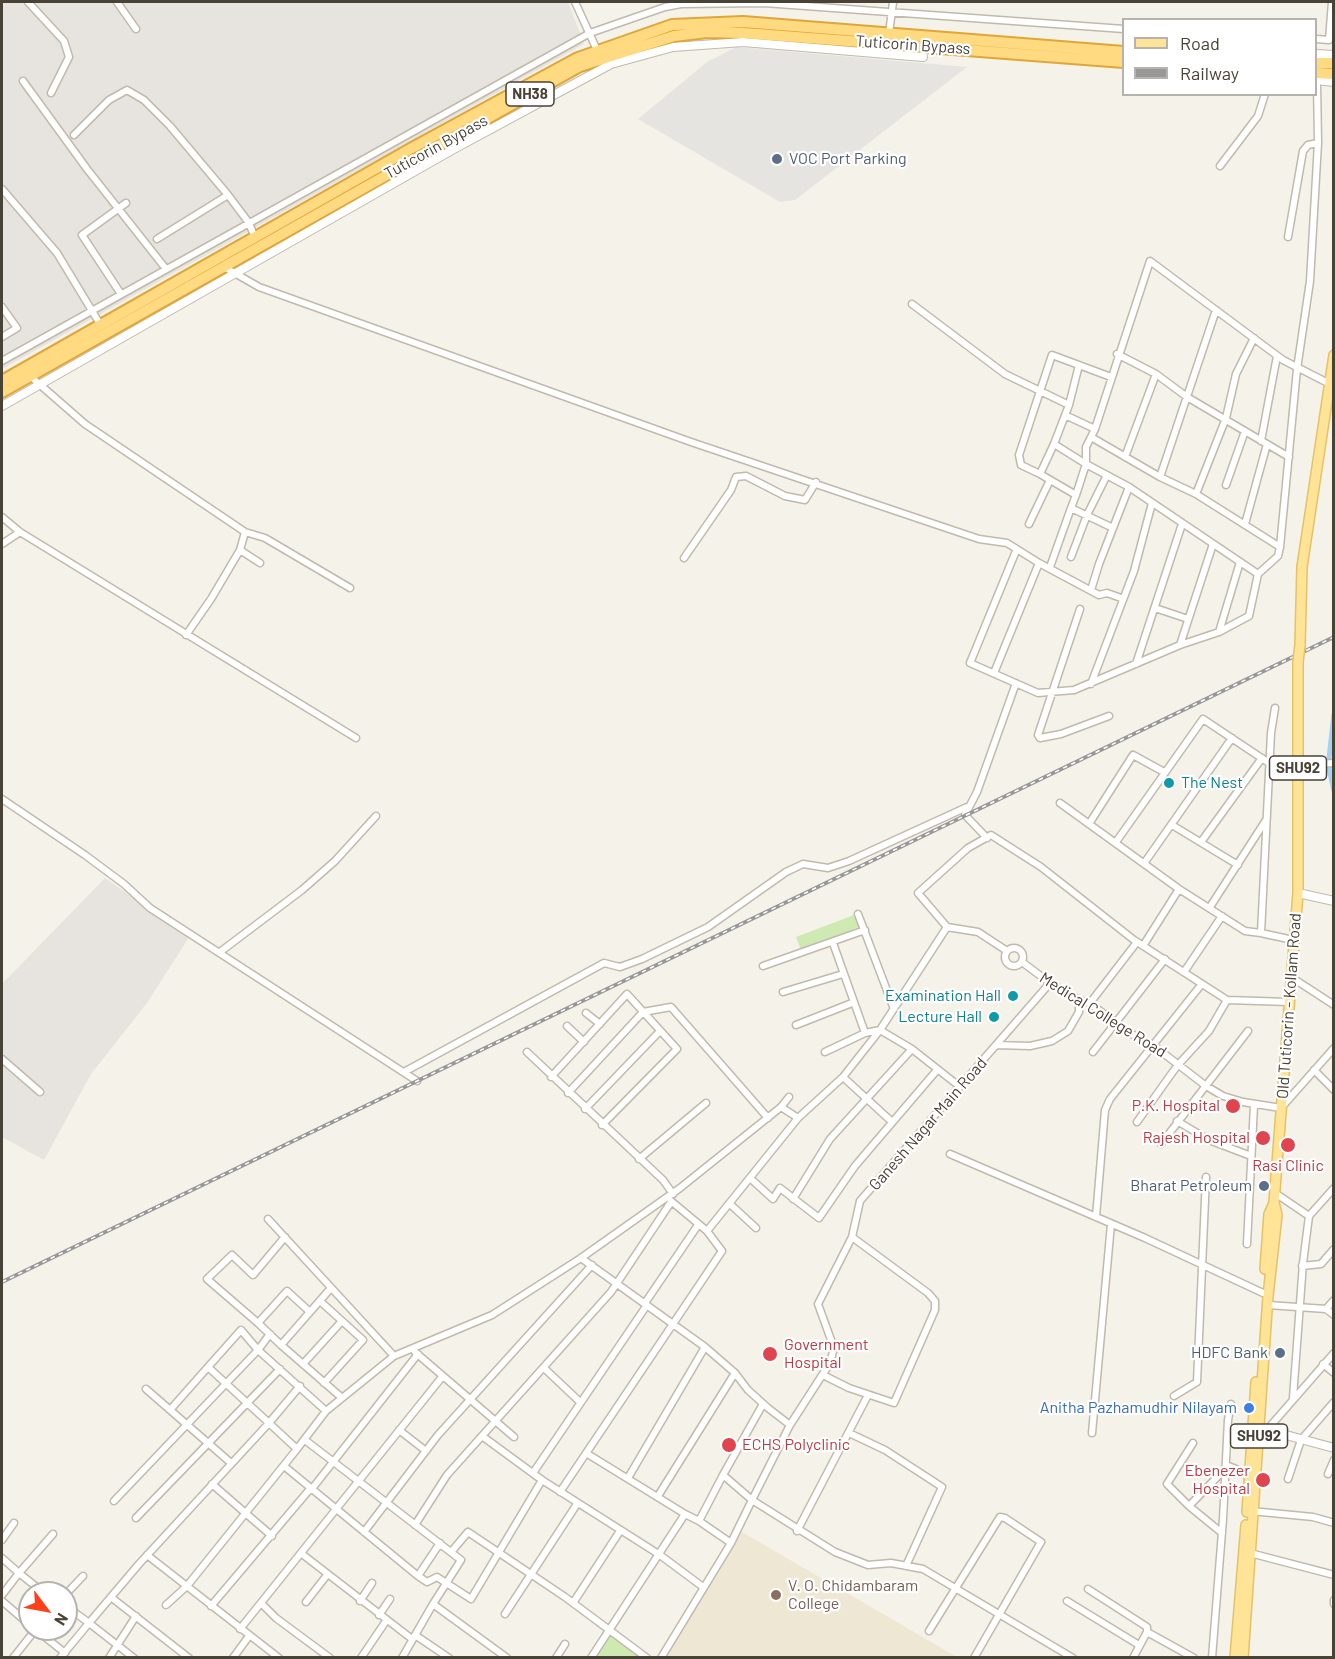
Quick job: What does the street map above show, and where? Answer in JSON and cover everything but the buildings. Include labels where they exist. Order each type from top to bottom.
[{"type":"highway","name":"Tuticorin Bypass","points":[[2,381],[423,142],[597,50],[672,25],[743,22],[1092,54],[1122,62]]},
{"type":"highway","name":"Tuticorin Bypass","points":[[2,392],[228,270],[580,66],[674,36],[707,32],[743,33],[1092,54],[1122,52]]},
{"type":"highway","points":[[1317,63],[1334,63]]},
{"type":"highway","points":[[1317,78],[1334,74]]},
{"type":"main road","name":"Old Tuticorin - Kollam Road","points":[[1243,1658],[1250,1553],[1250,1511],[1263,1430],[1268,1305],[1277,1215],[1275,1198],[1298,893],[1298,662],[1302,567],[1328,382],[1334,355]]},
{"type":"main road","points":[[1235,1658],[1250,1511],[1248,1474],[1269,1214],[1275,1198]]},
{"type":"street","points":[[28,2],[64,41],[69,57],[51,93]]},
{"type":"street","points":[[117,2],[136,29]]},
{"type":"street","points":[[575,2],[597,50]]},
{"type":"street","points":[[889,35],[893,2]]},
{"type":"street","points":[[1317,39],[1329,40],[1332,2]]},
{"type":"street","points":[[2,361],[606,25],[681,4],[764,3],[1122,29]]},
{"type":"street","points":[[2,406],[228,270],[611,64],[673,47],[743,42],[923,57]]},
{"type":"street","points":[[1092,54],[1122,46]]},
{"type":"street","points":[[1092,54],[1122,66]]},
{"type":"street","points":[[1317,54],[1334,55]]},
{"type":"street","points":[[1317,78],[1334,82]]},
{"type":"street","points":[[23,81],[87,169],[119,206],[166,269]]},
{"type":"street","points":[[74,135],[109,100],[128,90],[144,100],[170,126],[228,195],[249,223],[255,238]]},
{"type":"street","points":[[1220,166],[1258,116],[1264,96]]},
{"type":"street","points":[[1016,551],[970,663],[1038,693],[1074,690],[1091,684],[1180,645],[1219,632],[1249,616],[1258,574],[1278,556],[1280,548],[1297,369],[1310,281],[1318,143],[1317,96]]},
{"type":"street","points":[[1288,237],[1303,151],[1308,145],[1318,143]]},
{"type":"street","points":[[2,189],[57,253],[100,324]]},
{"type":"street","points":[[157,239],[228,195]]},
{"type":"street","points":[[121,294],[82,235],[126,202]]},
{"type":"street","points":[[1050,567],[1086,464],[1086,447],[1095,429],[1117,354],[1149,261],[1277,356],[1297,369],[1328,382]]},
{"type":"street","points":[[228,270],[259,287],[691,442],[816,482],[978,539],[1006,543],[1016,551],[1099,595],[1107,593],[1121,598]]},
{"type":"street","points":[[912,303],[1005,375],[1069,405]]},
{"type":"street","points":[[2,307],[17,328],[2,337]]},
{"type":"street","points":[[1160,477],[1216,310]]},
{"type":"street","points":[[1196,494],[1226,417],[1236,374],[1254,339]]},
{"type":"street","points":[[1117,354],[1156,374],[1187,397],[1226,417],[1289,457]]},
{"type":"street","points":[[1076,495],[1021,465],[1019,455],[1052,355],[1111,377]]},
{"type":"street","points":[[1245,524],[1264,442],[1277,356]]},
{"type":"street","points":[[1040,474],[1067,416],[1079,365]]},
{"type":"street","points":[[1125,457],[1156,374]]},
{"type":"street","points":[[30,376],[85,424],[245,532],[265,538],[351,588]]},
{"type":"street","points":[[1067,416],[1095,429]]},
{"type":"street","points":[[1226,485],[1245,431]]},
{"type":"street","points":[[1091,436],[1160,477],[1196,494],[1280,548]]},
{"type":"street","points":[[1054,444],[1129,487],[1258,574]]},
{"type":"street","points":[[1071,557],[1087,515],[1107,475]]},
{"type":"street","points":[[684,558],[731,490],[736,477],[746,476],[786,496],[805,500],[816,482]]},
{"type":"street","points":[[1029,524],[1050,480]]},
{"type":"street","points":[[1092,590],[1129,487]]},
{"type":"street","points":[[1091,684],[1121,598],[1134,571],[1152,503]]},
{"type":"street","points":[[1071,508],[1113,528]]},
{"type":"street","points":[[2,517],[20,532],[356,738]]},
{"type":"street","points":[[1136,664],[1182,524]]},
{"type":"street","points":[[2,544],[20,532]]},
{"type":"street","points":[[186,635],[240,550],[245,532]]},
{"type":"street","points":[[1180,645],[1213,544]]},
{"type":"street","points":[[240,550],[260,563]]},
{"type":"street","points":[[1219,632],[1240,562]]},
{"type":"street","points":[[994,673],[1039,563]]},
{"type":"street","points":[[1155,608],[1188,619]]},
{"type":"street","points":[[1080,609],[1038,735],[1040,738],[1062,734],[1108,716]]},
{"type":"street","points":[[987,838],[965,815],[977,792],[1016,683]]},
{"type":"street","points":[[1261,933],[1269,763],[1275,708]]},
{"type":"street","points":[[1116,842],[1203,719],[1269,763]]},
{"type":"street","points":[[1145,862],[1232,738]]},
{"type":"street","points":[[1089,824],[1133,754],[1164,772]]},
{"type":"street","points":[[1201,842],[1262,758]]},
{"type":"street","points":[[1316,764],[1334,763]]},
{"type":"street","points":[[2,799],[86,855],[124,884],[150,908],[417,1081]]},
{"type":"street","points":[[1060,803],[1145,862],[1179,889],[1245,931],[1293,940]]},
{"type":"street","points":[[404,1072],[604,963],[620,967],[698,932],[786,872],[803,864],[828,868],[849,861],[968,807]]},
{"type":"street","points":[[220,952],[279,909],[318,876],[376,816]]},
{"type":"street","points":[[1210,907],[1266,819]]},
{"type":"street","points":[[1172,825],[1238,865]]},
{"type":"street","points":[[1007,951],[978,932],[947,927],[918,893],[968,848],[992,836],[1041,867],[1140,944],[1227,1000],[1289,1002]]},
{"type":"street","points":[[1090,1003],[1140,944],[1179,889]]},
{"type":"street","points":[[1298,893],[1334,901]]},
{"type":"street","points":[[858,914],[894,1009]]},
{"type":"street","points":[[1184,972],[1222,916]]},
{"type":"street","points":[[707,1231],[798,1118],[843,1077],[880,1030],[947,927]]},
{"type":"street","points":[[763,966],[833,943],[864,930]]},
{"type":"street","points":[[833,943],[852,1003],[865,1033]]},
{"type":"street","points":[[1015,948],[1019,950],[1022,962],[1016,966],[1008,964],[1005,958],[1007,951],[1015,948]]},
{"type":"street","points":[[1093,1052],[1165,959]]},
{"type":"street","name":"Medical College Road","points":[[1022,962],[1050,983],[1079,1000],[1090,1003],[1223,1096],[1254,1105],[1281,1108]]},
{"type":"street","points":[[783,992],[843,974]]},
{"type":"street","points":[[1291,977],[1333,1004]]},
{"type":"street","name":"Ganesh Nagar Main Road","points":[[661,1658],[731,1543],[790,1425],[824,1375],[834,1348],[818,1304],[852,1237],[860,1201],[1050,983]]},
{"type":"street","points":[[1096,1217],[1105,1110],[1110,1099],[1201,985]]},
{"type":"street","points":[[551,1077],[627,994],[677,1048],[602,1125]]},
{"type":"street","points":[[997,1045],[1030,1046],[1052,1041],[1068,1031],[1080,1012],[1079,1000]]},
{"type":"street","points":[[1137,1122],[1179,1064],[1209,1031],[1227,1000]]},
{"type":"street","points":[[796,1026],[852,1003]]},
{"type":"street","points":[[568,1093],[644,1012],[671,1007],[768,1118]]},
{"type":"street","points":[[586,1013],[600,1024]]},
{"type":"street","points":[[567,1026],[584,1042]]},
{"type":"street","points":[[825,1052],[865,1033],[880,1030],[912,1049],[959,1086]]},
{"type":"street","points":[[585,1109],[660,1031]]},
{"type":"street","points":[[1161,1144],[1248,1031]]},
{"type":"street","points":[[1281,1108],[1334,1048]]},
{"type":"street","points":[[793,1199],[830,1139],[912,1049]]},
{"type":"street","points":[[527,1052],[663,1180],[671,1198],[707,1231],[722,1251],[560,1492]]},
{"type":"street","points":[[2,1059],[40,1092]]},
{"type":"street","points":[[750,1178],[773,1199],[780,1188],[819,1218],[855,1166],[891,1121],[937,1070]]},
{"type":"street","points":[[1314,1070],[1334,1090]]},
{"type":"street","points":[[843,1077],[891,1121]]},
{"type":"street","points":[[166,1605],[187,1586],[326,1411],[341,1397],[394,1356],[415,1352],[492,1315],[671,1198],[781,1107],[789,1097]]},
{"type":"street","points":[[639,1159],[706,1103]]},
{"type":"street","points":[[1247,1244],[1254,1105]]},
{"type":"street","points":[[781,1107],[798,1118]]},
{"type":"street","points":[[1177,1121],[1209,1140],[1251,1156]]},
{"type":"street","points":[[950,1154],[1263,1293]]},
{"type":"street","points":[[1174,1396],[1197,1382],[1204,1267],[1206,1177]]},
{"type":"street","points":[[1293,1398],[1302,1266],[1309,1216],[1334,1188]]},
{"type":"street","points":[[1328,1196],[1334,1201]]},
{"type":"street","points":[[415,1526],[435,1491],[618,1284],[671,1198]]},
{"type":"street","points":[[1275,1198],[1309,1216]]},
{"type":"street","points":[[730,1204],[756,1228]]},
{"type":"street","points":[[268,1219],[394,1356]]},
{"type":"street","points":[[1092,1433],[1111,1224]]},
{"type":"street","points":[[533,1473],[698,1225]]},
{"type":"street","points":[[285,1237],[253,1275],[232,1255],[207,1279],[341,1397]]},
{"type":"street","points":[[824,1375],[868,1395],[894,1402],[935,1310],[935,1301],[852,1237]]},
{"type":"street","points":[[1302,1266],[1321,1264],[1334,1249]]},
{"type":"street","points":[[581,1258],[705,1347],[735,1373],[763,1404],[790,1425]]},
{"type":"street","points":[[364,1532],[468,1400],[592,1265]]},
{"type":"street","points":[[282,1345],[331,1288]]},
{"type":"street","points":[[258,1323],[288,1291],[310,1312]]},
{"type":"street","points":[[1326,1309],[1334,1300]]},
{"type":"street","points":[[320,1301],[363,1340],[324,1383]]},
{"type":"street","points":[[1268,1305],[1326,1309],[1334,1316]]},
{"type":"street","points":[[303,1364],[342,1321]]},
{"type":"street","points":[[170,1410],[241,1330],[258,1350],[326,1411]]},
{"type":"street","points":[[114,1501],[270,1335]]},
{"type":"street","points":[[628,1478],[705,1347]]},
{"type":"street","points":[[415,1352],[468,1400],[514,1437]]},
{"type":"street","points":[[211,1606],[310,1489],[415,1352]]},
{"type":"street","points":[[1334,1353],[1263,1430],[1334,1448]]},
{"type":"street","points":[[1323,1364],[1334,1373]]},
{"type":"street","points":[[208,1367],[297,1449]]},
{"type":"street","points":[[544,1368],[580,1402]]},
{"type":"street","points":[[136,1518],[280,1369]]},
{"type":"street","points":[[658,1496],[735,1373]]},
{"type":"street","points":[[240,1629],[337,1511],[357,1481],[442,1377]]},
{"type":"street","points":[[48,1641],[63,1655],[147,1555],[269,1423],[300,1386]]},
{"type":"street","points":[[146,1389],[231,1463]]},
{"type":"street","points":[[797,1531],[868,1395]]},
{"type":"street","points":[[1288,1479],[1301,1440],[1334,1402]]},
{"type":"street","points":[[699,1521],[763,1404]]},
{"type":"street","points":[[1212,1658],[1231,1404]]},
{"type":"street","points":[[399,1430],[426,1451]]},
{"type":"street","points":[[849,1433],[885,1450],[942,1487],[906,1566]]},
{"type":"street","points":[[482,1436],[577,1504],[660,1555],[703,1587]]},
{"type":"street","points":[[305,1440],[461,1560],[402,1658]]},
{"type":"street","points":[[1193,1443],[1167,1485],[1222,1533]]},
{"type":"street","points":[[586,1453],[699,1521],[731,1543]]},
{"type":"street","points":[[1328,1474],[1334,1460]]},
{"type":"street","points":[[284,1466],[418,1576],[427,1582],[435,1576],[471,1599],[542,1480]]},
{"type":"street","points":[[1225,1467],[1248,1474]]},
{"type":"street","points":[[1189,1506],[1225,1467]]},
{"type":"street","points":[[723,1475],[752,1500],[797,1531],[835,1552],[868,1565],[891,1563],[923,1569],[1073,1658]]},
{"type":"street","points":[[212,1484],[272,1536]]},
{"type":"street","points":[[505,1614],[577,1504]]},
{"type":"street","points":[[1250,1511],[1313,1517],[1334,1523]]},
{"type":"street","points":[[591,1658],[685,1514]]},
{"type":"street","points":[[930,1631],[1000,1516],[1041,1542],[974,1658]]},
{"type":"street","points":[[2,1540],[14,1523]]},
{"type":"street","points":[[573,1603],[620,1531]]},
{"type":"street","points":[[452,1551],[468,1532],[573,1603],[647,1658]]},
{"type":"street","points":[[2,1595],[54,1534]]},
{"type":"street","points":[[418,1576],[440,1543]]},
{"type":"street","points":[[1250,1553],[1334,1575]]},
{"type":"street","points":[[302,1554],[387,1621],[446,1656]]},
{"type":"street","points":[[147,1555],[277,1657]]},
{"type":"street","points":[[2,1558],[29,1581]]},
{"type":"street","points":[[306,1602],[327,1575]]},
{"type":"street","points":[[78,1581],[83,1576]]},
{"type":"street","points":[[360,1600],[372,1583]]},
{"type":"street","points":[[1088,1589],[1147,1627],[1147,1632],[1133,1657]]},
{"type":"street","points":[[112,1598],[189,1658]]},
{"type":"street","points":[[379,1615],[390,1599]]},
{"type":"street","points":[[2,1601],[18,1615]]},
{"type":"street","points":[[1067,1601],[1139,1645]]},
{"type":"street","points":[[261,1603],[276,1618],[330,1658]]},
{"type":"street","points":[[433,1604],[507,1658]]},
{"type":"street","points":[[78,1615],[134,1658]]},
{"type":"street","points":[[109,1658],[136,1616]]},
{"type":"street","points":[[361,1658],[387,1621]]},
{"type":"street","points":[[1147,1632],[1194,1658]]},
{"type":"street","points":[[233,1658],[249,1636]]},
{"type":"street","points":[[14,1658],[27,1641]]},
{"type":"street","points":[[556,1658],[565,1644]]},
{"type":"shaded area","points":[[2,2],[568,2],[584,44],[2,369]]},
{"type":"shaded area","name":"VOC Port Parking","points":[[736,47],[967,67],[795,200],[780,202],[638,119],[707,62]]},
{"type":"shaded area","points":[[105,878],[189,937],[147,1003],[91,1074],[44,1160],[2,1137],[2,984]]},
{"type":"shaded area","name":"V. O. Chidambaram College","points":[[742,1532],[957,1657],[663,1658]]},
{"type":"green space","points":[[854,915],[859,927],[801,950],[796,937]]},
{"type":"green space","points":[[610,1635],[640,1657],[595,1657]]},
{"type":"waterway","points":[[1329,758],[1334,714]]},
{"type":"waterway","points":[[1329,768],[1334,791]]},
{"type":"railway","points":[[2,1282],[1334,637]]},
{"type":"place","name":"VOC Port Parking","points":[[777,159]]},
{"type":"place","name":"The Nest","points":[[1169,783]]},
{"type":"place","name":"Examination Hall","points":[[1013,996]]},
{"type":"place","name":"Lecture Hall","points":[[994,1017]]},
{"type":"place","name":"P.K. Hospital","points":[[1233,1106]]},
{"type":"place","name":"Rajesh Hospital","points":[[1263,1138]]},
{"type":"place","name":"Rasi Clinic","points":[[1288,1145]]},
{"type":"place","name":"Bharat Petroleum","points":[[1264,1186]]},
{"type":"place","name":"HDFC Bank","points":[[1280,1353]]},
{"type":"place","name":"Government Hospital","points":[[770,1354]]},
{"type":"place","name":"Anitha Pazhamudhir Nilayam","points":[[1249,1408]]},
{"type":"place","name":"ECHS Polyclinic","points":[[729,1445]]},
{"type":"place","name":"Ebenezer Hospital","points":[[1263,1480]]},
{"type":"place","name":"V. O. Chidambaram College","points":[[776,1595]]}]
